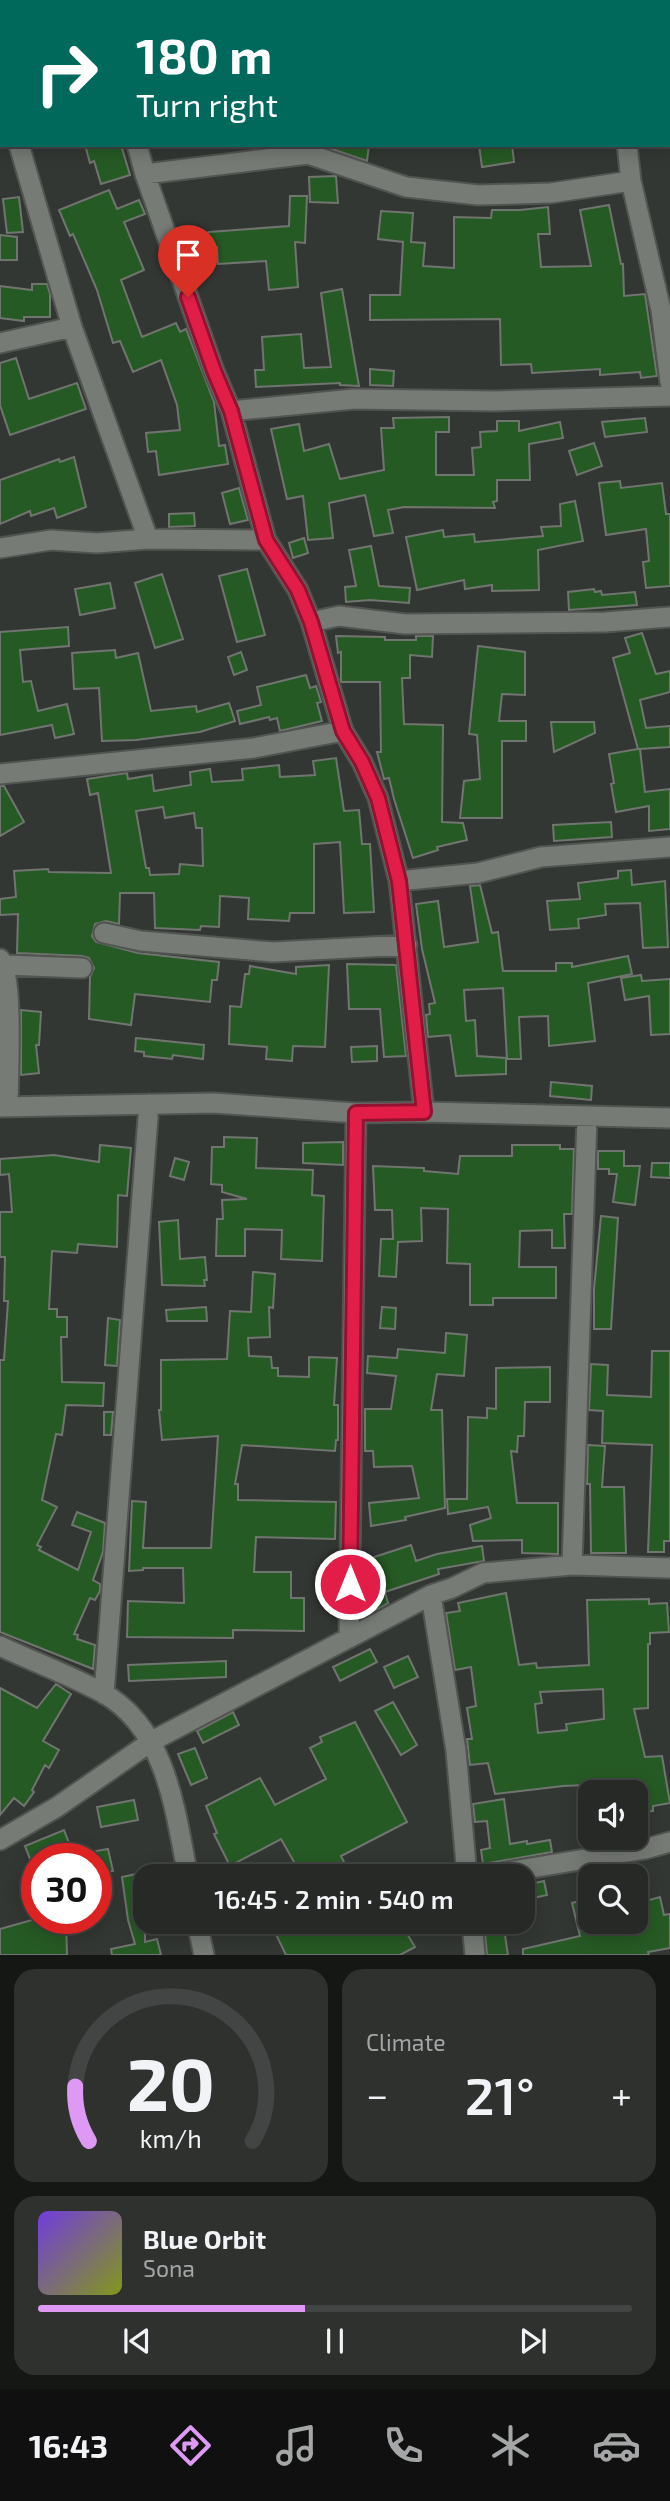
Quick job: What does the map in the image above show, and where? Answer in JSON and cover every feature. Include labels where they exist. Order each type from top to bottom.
[{"type":"street","points":[[20,147],[72,327],[148,539]]},
{"type":"street","points":[[138,147],[214,371],[231,411],[266,540],[298,590],[311,622],[343,731],[362,762],[378,798],[399,881],[424,1112]]},
{"type":"street","points":[[627,147],[631,181],[662,310],[670,382]]},
{"type":"street","points":[[145,174],[309,150],[406,187],[478,195],[551,193],[631,181]]},
{"type":"street","points":[[0,343],[72,327]]},
{"type":"street","points":[[231,411],[355,399],[494,401],[670,396]]},
{"type":"street","points":[[0,548],[51,540],[97,543],[148,539],[266,540]]},
{"type":"street","points":[[311,622],[339,617],[405,624],[605,622],[670,617]]},
{"type":"street","points":[[0,774],[254,748],[343,731]]},
{"type":"street","points":[[399,881],[478,873],[541,858],[670,847]]},
{"type":"street","points":[[104,933],[141,941],[273,952],[407,945]]},
{"type":"street","points":[[82,968],[3,962],[8,995],[4,1107],[214,1103],[356,1113],[670,1118]]},
{"type":"street","points":[[104,1694],[149,1104]]},
{"type":"street","points":[[349,1638],[356,1113]]},
{"type":"street","points":[[572,1565],[587,1117]]},
{"type":"street","points":[[0,1840],[57,1807],[152,1741],[431,1595],[484,1573],[572,1565],[670,1568]]},
{"type":"street","points":[[431,1595],[456,1751],[466,1864]]},
{"type":"street","points":[[0,1646],[104,1694],[131,1716],[152,1741],[172,1796],[186,1864]]},
{"type":"street","points":[[535,1867],[645,1849],[670,1842]]},
{"type":"street","points":[[200,1934],[204,1955]]},
{"type":"street","points":[[473,1934],[475,1955]]},
{"type":"building","points":[[86,147],[122,147],[130,175],[101,184],[94,161],[90,163]]},
{"type":"building","points":[[326,147],[369,147],[367,161]]},
{"type":"building","points":[[479,147],[512,147],[514,162],[482,167]]},
{"type":"building","points":[[336,176],[338,203],[310,202],[309,177]]},
{"type":"building","points":[[109,190],[117,209],[139,200],[145,214],[124,222],[144,270],[121,280],[142,337],[176,323],[180,332],[186,329],[214,402],[219,446],[225,445],[228,464],[159,475],[156,451],[148,452],[146,433],[180,430],[177,405],[161,360],[133,372],[120,341],[113,343],[97,290],[73,234],[70,236],[59,210]]},
{"type":"building","points":[[290,196],[307,196],[305,243],[295,242],[298,287],[269,290],[266,261],[218,264],[217,247],[199,253],[193,237],[209,232],[289,226]]},
{"type":"building","points":[[19,197],[23,232],[7,233],[3,199]]},
{"type":"building","points":[[609,205],[623,264],[624,296],[645,294],[657,376],[641,378],[640,372],[600,375],[600,369],[532,373],[531,364],[501,365],[500,319],[370,320],[370,295],[400,295],[403,242],[378,239],[381,211],[413,213],[411,242],[425,243],[423,266],[454,268],[454,217],[491,218],[492,210],[548,207],[550,234],[538,234],[541,267],[591,266],[580,210]]},
{"type":"building","points":[[0,235],[17,237],[17,260],[0,260]]},
{"type":"building","points":[[32,284],[47,284],[50,317],[24,317],[24,321],[0,318],[0,286],[32,290]]},
{"type":"building","points":[[342,289],[359,386],[340,383],[256,387],[255,370],[264,370],[262,337],[301,334],[304,368],[331,367],[321,293]]},
{"type":"building","points":[[16,358],[29,399],[77,383],[86,409],[10,435],[0,405],[0,363]]},
{"type":"building","points":[[370,369],[394,371],[393,386],[370,385]]},
{"type":"building","points":[[449,417],[449,432],[436,432],[436,475],[474,475],[472,448],[481,447],[480,432],[497,431],[497,421],[519,421],[519,431],[560,422],[563,438],[529,444],[530,480],[497,480],[497,501],[493,502],[495,508],[404,507],[388,510],[393,533],[374,536],[365,495],[329,503],[333,538],[308,540],[303,496],[287,499],[271,429],[299,424],[304,451],[329,444],[340,479],[384,470],[381,428],[394,428],[393,418]]},
{"type":"building","points":[[645,418],[647,432],[605,437],[602,422]]},
{"type":"building","points":[[594,443],[602,466],[577,475],[569,451]]},
{"type":"building","points":[[74,457],[86,507],[57,518],[54,508],[31,516],[30,511],[0,524],[0,480],[59,459],[60,462]]},
{"type":"building","points":[[620,481],[621,488],[662,483],[666,514],[670,514],[670,586],[646,588],[643,562],[649,561],[646,529],[606,535],[599,483]]},
{"type":"building","points":[[239,488],[248,520],[230,524],[222,493]]},
{"type":"building","points":[[575,501],[583,541],[538,550],[539,590],[492,591],[492,585],[465,589],[464,580],[417,590],[406,537],[443,530],[444,537],[474,534],[475,542],[543,536],[541,527],[561,526],[560,504]]},
{"type":"building","points":[[194,513],[195,526],[169,527],[169,514]]},
{"type":"building","points":[[304,538],[308,553],[293,558],[289,543]]},
{"type":"building","points":[[371,546],[379,586],[410,588],[409,603],[370,600],[346,602],[345,587],[356,586],[349,550]]},
{"type":"building","points":[[247,569],[265,635],[237,642],[219,576]]},
{"type":"building","points":[[162,574],[183,639],[155,648],[135,583]]},
{"type":"building","points":[[110,583],[115,608],[80,615],[75,589]]},
{"type":"building","points":[[594,589],[595,592],[601,591],[602,595],[635,592],[637,605],[569,610],[568,592]]},
{"type":"building","points":[[68,627],[69,646],[20,650],[23,682],[31,681],[38,711],[67,704],[74,734],[55,738],[52,725],[0,735],[0,632]]},
{"type":"building","points":[[642,633],[656,674],[670,671],[670,692],[640,700],[646,728],[670,726],[670,747],[640,749],[645,792],[670,789],[670,829],[649,831],[649,806],[616,812],[609,754],[638,749],[613,658],[630,653],[625,638]]},
{"type":"building","points":[[336,636],[416,640],[416,636],[433,636],[432,657],[410,655],[410,678],[402,678],[404,724],[443,725],[442,822],[463,823],[467,840],[437,847],[438,850],[413,858],[389,778],[384,779],[377,752],[381,752],[380,682],[341,682],[341,652],[338,653]]},
{"type":"building","points":[[478,646],[525,652],[525,695],[502,694],[499,721],[526,721],[526,741],[502,741],[502,818],[460,818],[464,781],[480,779],[477,735],[469,734]]},
{"type":"building","points":[[115,650],[116,658],[138,653],[151,711],[196,706],[197,712],[229,703],[235,721],[200,732],[136,740],[102,741],[99,688],[74,689],[72,653]]},
{"type":"building","points":[[241,652],[247,670],[234,675],[228,657]]},
{"type":"building","points":[[306,675],[310,688],[316,686],[321,702],[317,703],[322,721],[280,731],[277,718],[270,720],[269,717],[240,724],[237,711],[261,705],[257,687]]},
{"type":"building","points":[[551,722],[594,722],[595,733],[554,752]]},
{"type":"building","points":[[336,758],[344,811],[359,810],[362,844],[370,844],[374,912],[344,913],[340,842],[314,844],[314,913],[290,913],[289,921],[248,919],[249,898],[220,896],[219,927],[201,926],[200,930],[155,928],[154,893],[120,893],[119,924],[106,921],[95,924],[92,936],[96,942],[138,953],[219,962],[217,980],[212,980],[210,1002],[135,994],[131,1025],[89,1019],[90,977],[94,968],[89,958],[17,953],[18,914],[0,915],[0,899],[16,897],[14,871],[48,869],[49,872],[111,873],[98,793],[90,795],[87,779],[127,773],[128,779],[152,775],[154,791],[191,785],[190,772],[210,769],[212,782],[243,780],[242,769],[279,765],[280,777],[315,775],[313,761]],"holes":[[[163,807],[165,818],[194,813],[196,828],[202,828],[203,866],[180,864],[179,874],[150,875],[149,868],[146,868],[136,811]]]},
{"type":"building","points":[[0,786],[4,786],[24,822],[0,836]]},
{"type":"building","points":[[611,822],[612,837],[554,841],[553,825]]},
{"type":"building","points":[[631,870],[632,885],[665,881],[668,947],[643,948],[640,903],[605,904],[606,915],[578,919],[579,928],[550,930],[547,901],[580,899],[578,883],[618,878],[618,871]]},
{"type":"building","points":[[480,885],[492,933],[498,932],[503,971],[556,971],[556,963],[572,963],[572,967],[628,956],[632,974],[588,983],[595,1041],[549,1046],[548,1016],[519,1017],[521,1059],[507,1059],[503,988],[464,990],[466,1021],[475,1020],[477,1056],[506,1058],[506,1074],[456,1076],[450,1035],[428,1037],[426,1015],[430,1014],[429,1004],[435,1003],[422,949],[416,904],[438,901],[444,947],[478,942],[470,886]]},
{"type":"building","points":[[347,964],[396,965],[406,1056],[384,1057],[380,1009],[349,1009]]},
{"type":"building","points":[[329,965],[325,1047],[293,1046],[292,1061],[266,1059],[267,1047],[229,1044],[230,1006],[241,1007],[245,974],[249,974],[250,966],[296,974],[296,967]]},
{"type":"building","points":[[641,975],[642,981],[670,979],[670,1034],[651,1035],[649,996],[625,1000],[621,978]]},
{"type":"building","points":[[21,1010],[41,1012],[39,1045],[36,1045],[39,1073],[21,1075]]},
{"type":"building","points":[[136,1038],[204,1045],[203,1059],[173,1055],[172,1059],[144,1056],[144,1052],[135,1051]]},
{"type":"building","points":[[377,1046],[377,1061],[352,1062],[351,1047]]},
{"type":"building","points":[[551,1082],[592,1086],[591,1100],[550,1096]]},
{"type":"building","points":[[224,1137],[257,1138],[256,1168],[313,1170],[312,1195],[324,1196],[322,1261],[281,1259],[282,1230],[245,1229],[245,1256],[216,1256],[217,1219],[223,1219],[222,1200],[247,1199],[222,1192],[222,1185],[211,1184],[212,1147],[224,1147]]},
{"type":"building","points":[[343,1142],[343,1165],[303,1163],[303,1143]]},
{"type":"building","points":[[100,1145],[131,1148],[127,1196],[118,1195],[117,1247],[78,1244],[77,1253],[52,1251],[49,1309],[57,1309],[57,1317],[67,1317],[67,1337],[61,1337],[62,1382],[104,1383],[103,1406],[66,1405],[62,1435],[56,1434],[42,1500],[57,1507],[37,1545],[41,1547],[39,1550],[78,1570],[91,1532],[72,1525],[77,1512],[105,1523],[103,1552],[93,1580],[100,1584],[100,1591],[95,1600],[90,1598],[74,1634],[78,1635],[77,1639],[95,1645],[93,1669],[0,1632],[0,1360],[4,1360],[8,1301],[4,1301],[5,1257],[0,1257],[0,1212],[12,1212],[9,1174],[0,1175],[0,1159],[54,1155],[99,1162]]},
{"type":"building","points":[[512,1145],[560,1145],[560,1149],[574,1149],[572,1214],[564,1214],[565,1248],[552,1248],[552,1230],[520,1231],[519,1267],[556,1267],[556,1298],[493,1298],[493,1305],[470,1305],[470,1264],[447,1263],[448,1209],[421,1208],[422,1241],[398,1242],[396,1277],[379,1276],[381,1239],[393,1239],[392,1210],[375,1210],[373,1166],[424,1168],[424,1171],[458,1174],[460,1156],[512,1156]]},
{"type":"building","points":[[598,1151],[624,1151],[624,1166],[640,1166],[635,1205],[613,1202],[617,1174],[609,1174],[609,1169],[598,1169]]},
{"type":"building","points":[[175,1158],[189,1162],[184,1180],[170,1176]]},
{"type":"building","points":[[652,1163],[670,1163],[670,1178],[651,1177]]},
{"type":"building","points":[[601,1216],[618,1218],[611,1329],[594,1329],[594,1289]]},
{"type":"building","points":[[178,1220],[180,1259],[205,1257],[205,1286],[162,1285],[159,1222]]},
{"type":"building","points":[[253,1272],[275,1274],[273,1308],[269,1307],[270,1337],[248,1338],[249,1356],[271,1357],[272,1368],[278,1368],[278,1376],[309,1377],[309,1357],[337,1358],[334,1405],[338,1405],[338,1440],[335,1451],[242,1445],[235,1484],[238,1484],[238,1500],[336,1502],[335,1539],[256,1537],[254,1572],[291,1572],[291,1598],[304,1598],[304,1631],[233,1630],[233,1638],[127,1637],[128,1601],[184,1603],[183,1568],[143,1568],[129,1571],[132,1501],[146,1502],[143,1548],[211,1548],[218,1436],[162,1440],[159,1410],[161,1360],[227,1359],[230,1311],[251,1312]]},
{"type":"building","points":[[206,1307],[207,1321],[167,1321],[166,1310]]},
{"type":"building","points":[[382,1307],[396,1308],[395,1329],[380,1328]]},
{"type":"building","points":[[108,1318],[120,1320],[117,1366],[105,1365]]},
{"type":"building","points":[[446,1333],[467,1335],[464,1376],[437,1374],[431,1410],[442,1410],[445,1508],[405,1517],[406,1520],[371,1526],[369,1503],[419,1498],[412,1466],[374,1467],[373,1451],[365,1451],[365,1409],[391,1409],[396,1376],[367,1373],[368,1356],[397,1358],[398,1349],[445,1353]]},
{"type":"building","points":[[652,1351],[670,1351],[670,1541],[664,1541],[664,1552],[648,1552],[652,1445],[602,1443],[603,1411],[589,1410],[591,1364],[608,1365],[607,1395],[651,1397]]},
{"type":"building","points":[[550,1367],[550,1402],[525,1402],[524,1436],[518,1436],[517,1452],[511,1451],[517,1503],[558,1503],[558,1554],[522,1553],[522,1540],[473,1541],[470,1525],[491,1518],[488,1507],[448,1514],[447,1499],[467,1499],[468,1417],[487,1418],[487,1408],[496,1409],[496,1368]]},
{"type":"building","points":[[104,1412],[113,1412],[111,1435],[104,1435]]},
{"type":"building","points":[[588,1445],[605,1446],[602,1487],[624,1487],[626,1553],[591,1553]]},
{"type":"building","points":[[411,1545],[416,1561],[437,1554],[482,1546],[484,1561],[438,1569],[439,1574],[385,1592],[388,1603],[362,1618],[362,1602],[365,1601],[362,1590],[362,1561]]},
{"type":"building","points":[[506,1593],[519,1665],[536,1663],[537,1668],[589,1665],[587,1600],[649,1599],[649,1604],[667,1603],[669,1632],[650,1633],[648,1644],[648,1708],[634,1709],[645,1757],[662,1756],[670,1803],[653,1806],[653,1811],[648,1811],[648,1780],[578,1780],[578,1785],[495,1794],[488,1763],[470,1765],[467,1739],[472,1739],[467,1708],[476,1706],[471,1667],[455,1670],[446,1613],[460,1611],[458,1603]],"holes":[[[603,1689],[604,1719],[566,1724],[567,1730],[538,1733],[535,1704],[542,1703],[540,1692]]]},
{"type":"building","points":[[370,1649],[377,1662],[340,1681],[333,1667]]},
{"type":"building","points":[[408,1656],[418,1677],[394,1688],[384,1667]]},
{"type":"building","points":[[226,1661],[226,1677],[129,1681],[128,1665]]},
{"type":"building","points":[[56,1684],[71,1694],[43,1741],[59,1750],[49,1768],[45,1765],[32,1790],[34,1792],[24,1806],[14,1798],[0,1815],[0,1688],[37,1708]]},
{"type":"building","points":[[393,1702],[417,1745],[401,1755],[375,1711]]},
{"type":"building","points":[[233,1712],[239,1725],[203,1743],[197,1731]]},
{"type":"building","points":[[355,1722],[407,1822],[341,1856],[345,1864],[295,1864],[281,1839],[229,1864],[214,1834],[217,1833],[206,1806],[260,1778],[275,1805],[326,1779],[310,1748],[322,1742],[320,1737]]},
{"type":"building","points":[[195,1748],[207,1778],[191,1785],[178,1754]]},
{"type":"building","points":[[504,1799],[510,1844],[550,1840],[552,1852],[483,1864],[481,1850],[490,1848],[487,1821],[475,1822],[473,1804]]},
{"type":"building","points":[[134,1800],[138,1820],[101,1827],[97,1807]]},
{"type":"building","points":[[64,1830],[69,1843],[32,1843]]},
{"type":"building","points":[[133,1875],[133,1934],[145,1934],[145,1942],[157,1939],[161,1955],[112,1955],[111,1949],[135,1944],[128,1920],[122,1877]]},
{"type":"building","points":[[544,1881],[547,1895],[535,1898],[535,1883]]},
{"type":"building","points":[[660,1897],[664,1915],[670,1914],[670,1948],[648,1952],[649,1955],[523,1955],[523,1949],[580,1934],[648,1934],[648,1900]]},
{"type":"building","points":[[578,1901],[578,1928],[572,1903]]},
{"type":"building","points":[[21,1923],[21,1934],[66,1934],[67,1955],[0,1955],[0,1929]]},
{"type":"building","points":[[276,1934],[407,1934],[415,1947],[400,1955],[286,1955]]},
{"type":"building","points":[[485,1934],[505,1934],[508,1955],[487,1955]]},
{"type":"route","points":[[188,297],[231,411],[266,540],[298,590],[311,622],[343,731],[362,762],[378,798],[399,881],[424,1112],[356,1113],[350,1584]]}]
